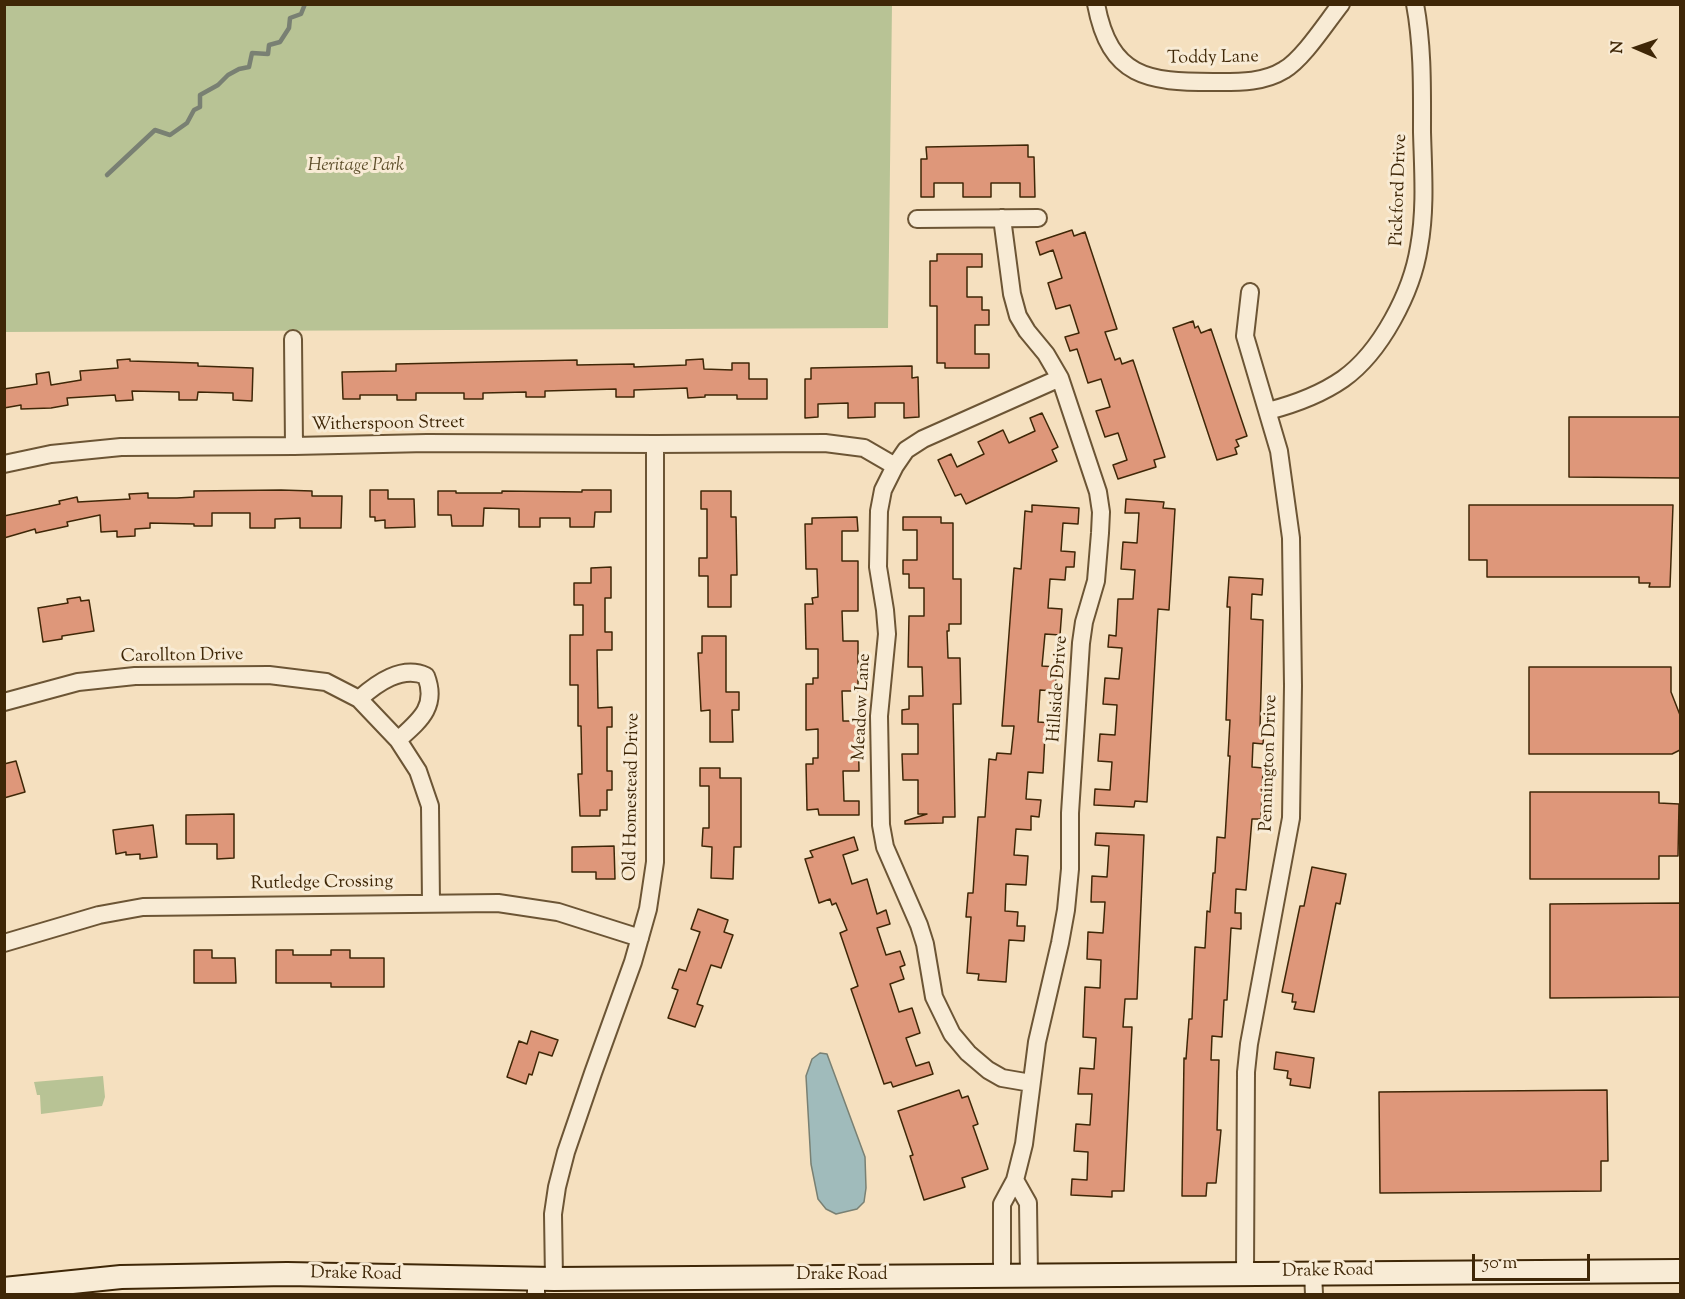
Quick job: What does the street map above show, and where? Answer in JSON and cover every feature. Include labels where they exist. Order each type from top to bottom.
[{"type":"street","name":"Toddy Lane","points":[[1096,4],[1107,42],[1118,57],[1134,71],[1162,81],[1205,82],[1253,81],[1282,72],[1301,55],[1341,4]]},
{"type":"street","name":"Pickford Drive","points":[[1268,411],[1310,398],[1355,369],[1390,324],[1409,284],[1420,245],[1423,184],[1421,63],[1415,4]]},
{"type":"street","name":"Hillside Drive","points":[[1002,218],[1012,294],[1018,316],[1046,354],[1060,378],[1098,492],[1101,512],[1096,581],[1084,622],[1081,643],[1066,910],[1037,1042],[1027,1122],[1015,1180],[1002,1204],[1002,1276]]},
{"type":"street","points":[[917,219],[1038,218]]},
{"type":"street","name":"Pennington Drive","points":[[1245,1273],[1246,1072],[1249,1044],[1291,818],[1293,686],[1291,538],[1284,474],[1245,336],[1251,292]]},
{"type":"street","points":[[293,339],[294,446]]},
{"type":"street","name":"Meadow Lane","points":[[1031,1083],[1002,1078],[988,1070],[968,1053],[952,1034],[934,997],[925,944],[919,925],[885,847],[880,804],[879,716],[887,634],[878,567],[879,512],[882,490],[906,450],[922,439],[1060,378]]},
{"type":"street","name":"Witherspoon Street","points":[[4,464],[51,453],[100,448],[427,443],[825,442],[864,448],[895,466]]},
{"type":"street","name":"Old Homestead Drive","points":[[553,1285],[553,1214],[557,1187],[566,1152],[633,962],[648,909],[655,862],[656,444]]},
{"type":"street","points":[[359,699],[371,688],[388,678],[407,671],[426,676],[431,689],[425,712],[420,721],[398,740]]},
{"type":"street","name":"Carollton Drive","points":[[4,702],[78,682],[135,676],[269,675],[326,682],[359,699],[398,740],[418,771],[430,806],[431,903]]},
{"type":"street","name":"Rutledge Crossing","points":[[4,943],[99,915],[143,907],[431,903],[498,903],[558,912],[640,938]]},
{"type":"street","points":[[1015,1180],[1028,1203],[1029,1275]]},
{"type":"street","name":"Drake Road","points":[[4,1289],[120,1277],[276,1274],[553,1285],[1245,1273],[1313,1284],[1680,1271]]},
{"type":"green space","name":"Heritage Park","points":[[4,5],[892,5],[888,328],[5,332]]},
{"type":"green space","points":[[103,1076],[105,1097],[102,1106],[41,1114],[40,1095],[37,1095],[34,1082]]},
{"type":"water","points":[[820,1053],[827,1054],[865,1157],[864,1202],[857,1209],[836,1214],[826,1209],[818,1199],[811,1164],[806,1076],[812,1059]]},
{"type":"building","points":[[1028,145],[1028,157],[1034,157],[1035,197],[1020,197],[1020,183],[991,183],[991,197],[963,197],[963,183],[934,183],[934,197],[921,197],[921,159],[927,159],[926,147]]},
{"type":"building","points":[[1072,230],[1074,236],[1085,232],[1117,329],[1105,332],[1115,360],[1120,358],[1122,364],[1133,360],[1165,457],[1154,460],[1156,467],[1118,479],[1113,465],[1127,460],[1118,433],[1105,437],[1096,411],[1110,407],[1101,379],[1088,383],[1077,349],[1070,351],[1065,337],[1079,333],[1070,305],[1056,309],[1048,283],[1062,278],[1053,250],[1040,255],[1036,242]]},
{"type":"building","points":[[937,254],[982,254],[982,267],[967,267],[967,297],[982,297],[982,310],[989,310],[989,325],[975,325],[975,354],[989,354],[989,368],[945,368],[945,363],[937,363],[937,306],[930,306],[930,261],[937,261]]},
{"type":"building","points":[[1193,321],[1195,328],[1198,326],[1201,333],[1211,329],[1247,436],[1236,440],[1239,446],[1235,448],[1237,454],[1217,460],[1173,328]]},
{"type":"building","points":[[130,359],[130,361],[198,363],[198,366],[253,368],[252,401],[233,400],[233,393],[198,392],[197,400],[179,400],[179,392],[132,391],[133,400],[116,401],[115,395],[67,398],[68,405],[51,408],[21,409],[21,405],[4,408],[4,389],[37,384],[36,374],[49,372],[51,385],[81,380],[80,371],[118,368],[117,360]]},
{"type":"building","points":[[703,359],[704,369],[732,370],[732,363],[749,363],[749,379],[767,379],[767,399],[737,399],[737,395],[705,395],[705,397],[688,398],[687,388],[634,390],[634,397],[616,397],[616,389],[545,391],[545,397],[526,397],[526,392],[483,393],[483,399],[464,399],[464,393],[416,393],[416,400],[397,400],[397,395],[360,395],[360,399],[343,399],[342,372],[396,371],[396,364],[577,360],[577,365],[634,364],[634,367],[686,365],[686,360]]},
{"type":"building","points":[[912,366],[912,378],[918,377],[919,417],[904,418],[904,403],[875,403],[875,417],[848,418],[848,403],[818,404],[818,417],[805,418],[805,379],[811,379],[811,368]]},
{"type":"building","points":[[1042,413],[1058,447],[1052,450],[1057,461],[966,504],[961,494],[955,496],[938,460],[951,454],[957,467],[984,454],[978,442],[1003,430],[1009,443],[1035,431],[1030,418]]},
{"type":"building","points":[[1569,417],[1680,417],[1680,478],[1569,477]]},
{"type":"building","points":[[370,490],[388,490],[388,499],[414,499],[415,527],[385,528],[385,520],[375,521],[375,517],[370,517]]},
{"type":"building","points":[[582,490],[611,490],[611,512],[595,512],[594,527],[570,527],[570,518],[540,518],[540,527],[519,527],[519,509],[484,508],[483,526],[452,526],[451,515],[438,515],[438,491],[502,493],[502,491],[582,492]]},
{"type":"building","points":[[194,491],[312,491],[312,496],[342,496],[341,528],[300,528],[300,518],[275,519],[275,528],[250,528],[250,513],[212,513],[212,526],[150,523],[150,528],[135,529],[135,536],[117,537],[117,531],[101,532],[100,515],[67,522],[68,526],[36,533],[35,529],[4,538],[4,516],[60,504],[59,501],[77,497],[78,502],[130,499],[129,494],[148,493],[148,498],[177,498],[194,497]]},
{"type":"building","points":[[701,491],[731,491],[731,517],[736,517],[737,575],[731,575],[731,607],[708,607],[708,576],[699,576],[699,558],[707,558],[707,509],[701,509]]},
{"type":"building","points":[[1126,499],[1164,502],[1163,508],[1175,509],[1169,610],[1158,609],[1147,802],[1135,801],[1134,807],[1094,805],[1095,789],[1110,790],[1112,762],[1098,761],[1100,734],[1115,735],[1117,705],[1103,704],[1105,678],[1119,679],[1122,648],[1108,647],[1109,635],[1116,636],[1118,599],[1133,599],[1135,570],[1121,569],[1123,542],[1137,543],[1139,513],[1125,513]]},
{"type":"building","points":[[1032,505],[1079,508],[1078,524],[1063,523],[1061,551],[1075,552],[1074,567],[1066,567],[1065,580],[1050,579],[1048,608],[1062,609],[1060,635],[1045,634],[1042,666],[1057,667],[1055,691],[1040,690],[1038,722],[1052,723],[1051,735],[1045,735],[1043,773],[1028,772],[1026,799],[1041,800],[1039,817],[1031,816],[1031,830],[1016,829],[1014,855],[1028,856],[1026,885],[1006,884],[1005,911],[1018,912],[1017,926],[1025,926],[1024,941],[1009,940],[1006,982],[978,980],[979,974],[967,973],[971,917],[966,917],[968,893],[973,893],[978,817],[985,817],[989,759],[996,760],[997,753],[1011,754],[1014,726],[1002,726],[1014,568],[1021,569],[1025,511],[1032,512]]},
{"type":"building","points":[[1469,505],[1673,505],[1670,587],[1649,587],[1650,583],[1639,583],[1639,577],[1487,577],[1487,560],[1469,560]]},
{"type":"building","points":[[857,517],[858,531],[842,531],[842,561],[858,561],[858,611],[842,611],[843,641],[858,641],[858,691],[842,691],[843,721],[858,721],[859,771],[843,771],[844,801],[859,801],[859,815],[819,815],[818,809],[807,810],[806,764],[813,764],[813,758],[818,758],[818,729],[806,730],[806,684],[813,684],[813,678],[818,678],[818,649],[806,649],[805,604],[813,604],[812,598],[818,597],[817,569],[806,569],[805,524],[812,524],[812,518]]},
{"type":"building","points":[[903,517],[941,517],[941,523],[953,523],[953,579],[961,579],[961,624],[949,624],[949,631],[947,631],[948,658],[960,658],[961,704],[953,704],[955,817],[943,817],[943,823],[905,824],[905,821],[927,814],[918,814],[918,780],[903,780],[902,754],[918,754],[918,724],[902,724],[902,710],[909,709],[909,696],[923,696],[922,667],[908,667],[909,616],[924,616],[924,588],[909,588],[909,574],[903,574],[903,560],[917,560],[917,530],[903,530]]},
{"type":"building","points":[[611,567],[611,598],[605,598],[605,632],[612,632],[612,650],[597,650],[598,708],[612,707],[612,727],[607,727],[607,771],[612,771],[612,790],[607,790],[607,810],[600,810],[600,816],[580,816],[578,774],[582,774],[581,726],[578,726],[578,685],[570,685],[570,635],[583,635],[583,605],[574,605],[574,583],[591,583],[591,568]]},
{"type":"building","points":[[1229,577],[1263,579],[1262,595],[1252,594],[1251,619],[1263,620],[1260,728],[1264,729],[1263,744],[1253,743],[1252,767],[1263,768],[1261,819],[1252,819],[1246,890],[1236,889],[1235,913],[1241,913],[1241,929],[1231,928],[1227,1000],[1224,1000],[1222,1037],[1212,1036],[1211,1060],[1219,1060],[1217,1130],[1221,1130],[1216,1183],[1207,1183],[1206,1196],[1182,1196],[1184,1058],[1186,1059],[1189,1019],[1192,1019],[1195,947],[1205,948],[1207,911],[1210,912],[1217,837],[1225,838],[1230,756],[1228,756],[1230,720],[1226,720]]},
{"type":"building","points":[[80,597],[81,601],[89,600],[94,631],[62,636],[62,639],[43,642],[38,608],[68,603],[67,599]]},
{"type":"building","points":[[702,636],[726,636],[726,692],[739,692],[739,710],[732,710],[733,742],[710,742],[710,710],[701,711],[698,653],[702,653]]},
{"type":"building","points":[[1529,667],[1671,667],[1671,692],[1680,715],[1680,750],[1672,754],[1529,754]]},
{"type":"building","points":[[16,761],[25,792],[4,798],[4,764]]},
{"type":"building","points":[[700,768],[720,768],[720,778],[741,778],[741,847],[734,847],[733,879],[711,878],[712,847],[702,846],[703,828],[709,828],[709,786],[700,786]]},
{"type":"building","points":[[1530,792],[1659,792],[1659,803],[1679,804],[1678,856],[1659,856],[1659,879],[1530,879]]},
{"type":"building","points":[[234,814],[234,858],[217,859],[217,844],[186,844],[186,815]]},
{"type":"building","points":[[153,825],[157,857],[140,859],[140,854],[126,855],[126,852],[116,854],[113,830]]},
{"type":"building","points":[[1096,833],[1144,835],[1137,999],[1125,999],[1123,1027],[1132,1027],[1124,1191],[1112,1191],[1112,1197],[1071,1195],[1072,1179],[1087,1180],[1088,1152],[1074,1151],[1076,1124],[1090,1125],[1092,1094],[1078,1094],[1080,1068],[1094,1069],[1096,1038],[1083,1037],[1085,987],[1100,988],[1101,960],[1087,959],[1088,932],[1103,933],[1105,902],[1091,902],[1092,876],[1107,877],[1109,846],[1095,845]]},
{"type":"building","points":[[854,837],[858,850],[843,855],[852,884],[867,879],[877,914],[886,910],[890,924],[877,928],[886,955],[900,951],[905,965],[900,967],[904,979],[890,984],[899,1012],[912,1008],[920,1033],[906,1038],[916,1066],[929,1062],[933,1074],[893,1087],[891,1082],[884,1084],[851,989],[858,986],[840,933],[847,930],[836,903],[832,905],[830,899],[819,903],[805,859],[813,857],[810,851]]},
{"type":"building","points":[[614,846],[615,879],[596,879],[596,872],[572,872],[572,847]]},
{"type":"building","points":[[1312,867],[1346,874],[1340,904],[1336,903],[1314,1012],[1294,1009],[1296,1002],[1292,1002],[1293,994],[1282,992],[1300,906],[1304,906]]},
{"type":"building","points":[[1680,903],[1680,997],[1550,998],[1550,904]]},
{"type":"building","points":[[698,909],[728,920],[724,932],[733,935],[721,968],[711,965],[697,1004],[703,1006],[695,1027],[668,1018],[678,990],[672,988],[679,969],[686,971],[700,932],[691,929]]},
{"type":"building","points":[[194,950],[212,950],[212,958],[235,958],[236,983],[194,983]]},
{"type":"building","points":[[276,950],[293,950],[293,955],[331,955],[331,950],[350,950],[350,958],[384,958],[384,987],[331,987],[331,983],[276,983]]},
{"type":"building","points":[[531,1031],[558,1040],[552,1056],[539,1052],[532,1075],[529,1074],[526,1084],[507,1077],[519,1041],[527,1044]]},
{"type":"building","points":[[1276,1052],[1314,1058],[1310,1088],[1290,1085],[1291,1079],[1287,1078],[1288,1071],[1274,1069]]},
{"type":"building","points":[[959,1090],[962,1098],[968,1096],[978,1124],[973,1126],[988,1169],[962,1178],[965,1187],[924,1200],[910,1156],[913,1155],[898,1111]]},
{"type":"building","points":[[1607,1090],[1608,1161],[1601,1161],[1601,1191],[1380,1193],[1379,1092]]},
{"type":"waterway","points":[[107,175],[155,130],[170,135],[187,123],[194,110],[200,107],[200,95],[218,85],[228,75],[249,67],[252,53],[268,54],[269,45],[280,42],[289,28],[290,18],[301,14],[305,4]]}]
